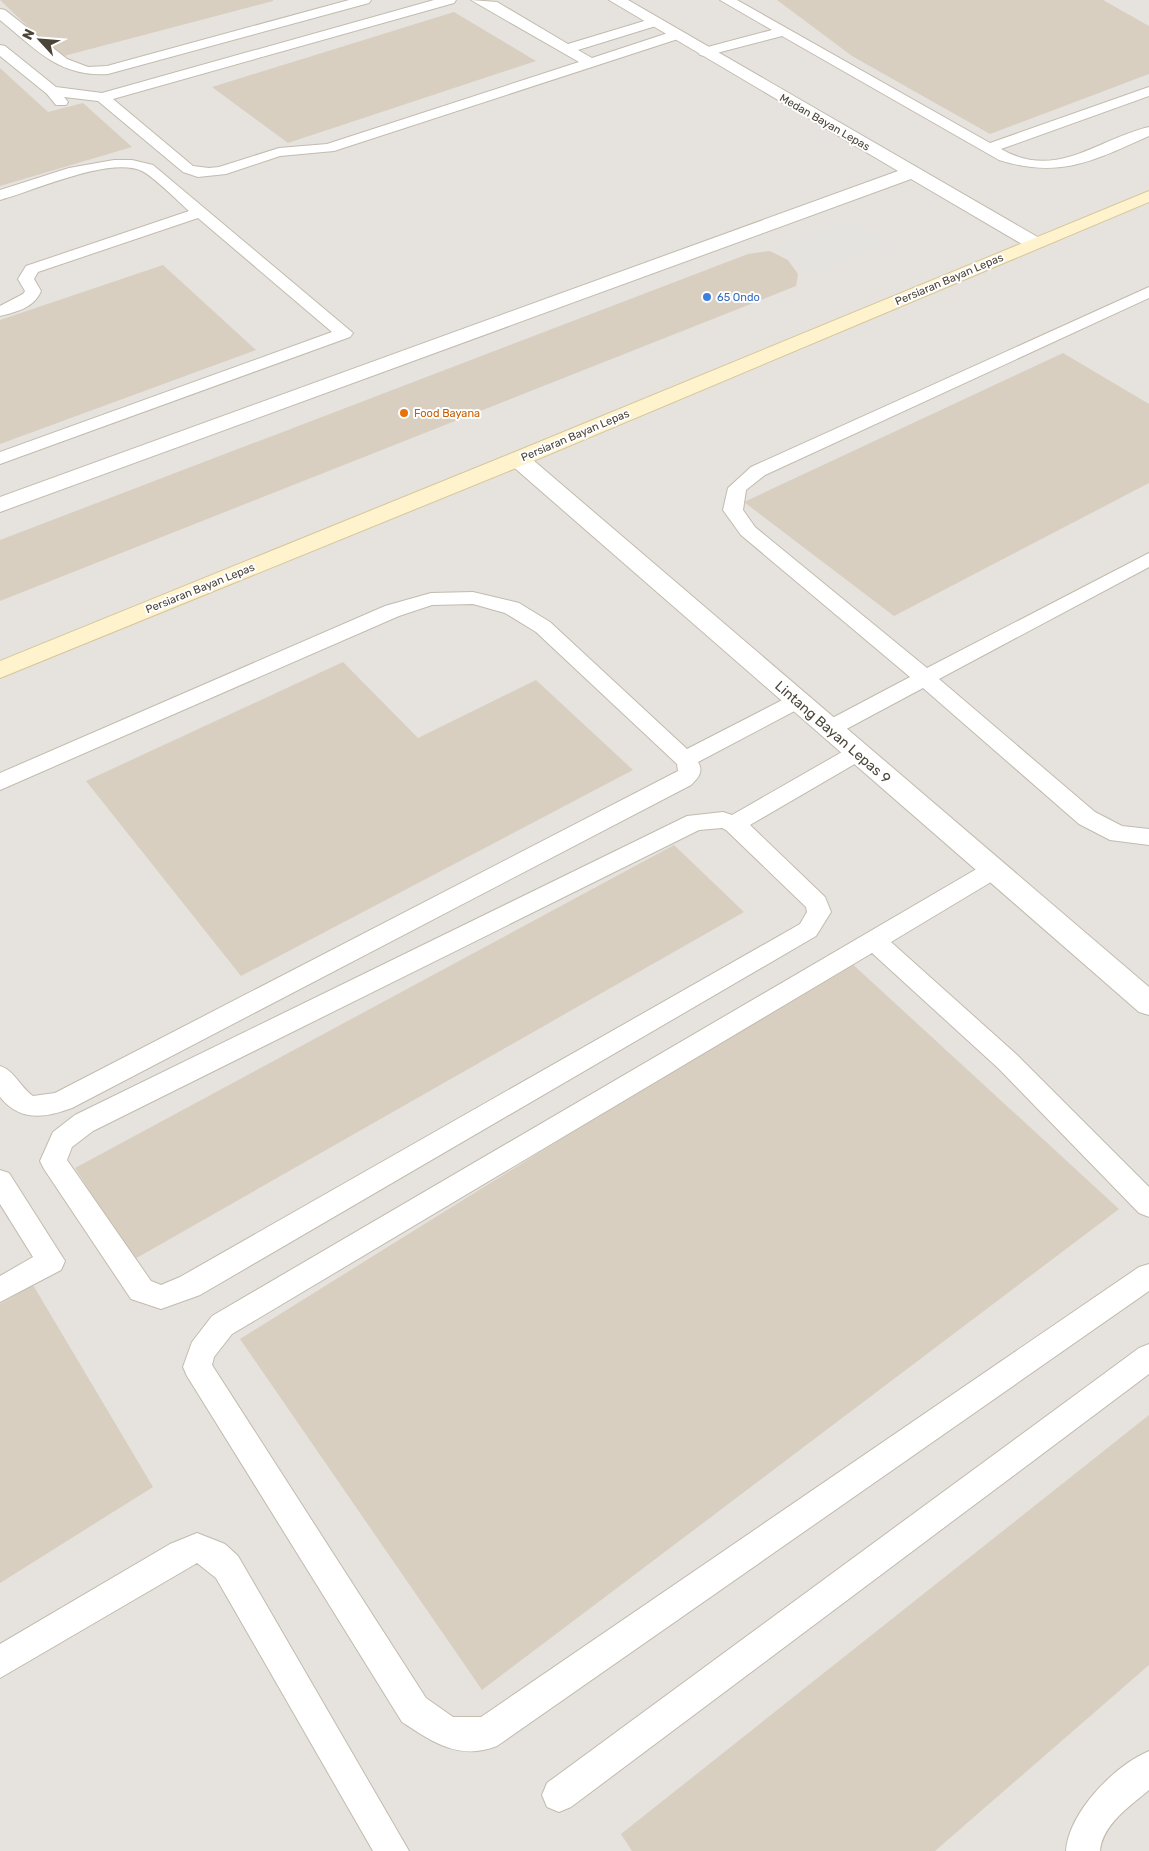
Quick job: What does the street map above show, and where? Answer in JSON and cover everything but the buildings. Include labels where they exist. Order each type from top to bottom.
[{"type":"street","name":"Medan Bayan Lepas","points":[[617,0],[1034,243]]},
{"type":"street","points":[[0,505],[912,172]]},
{"type":"street","name":"Persiaran Bayan Lepas","points":[[0,670],[518,459],[1149,196]]},
{"type":"street","name":"Lintang Bayan Lepas 9","points":[[518,459],[1149,1004]]},
{"type":"lane","points":[[0,13],[62,62],[81,70],[108,70],[364,0]]},
{"type":"lane","points":[[52,91],[102,97],[449,0]]},
{"type":"lane","points":[[478,0],[492,5],[589,62]]},
{"type":"lane","points":[[727,0],[989,148],[1019,163],[1037,166],[1055,166],[1070,163],[1149,132]]},
{"type":"lane","points":[[567,49],[654,22]]},
{"type":"lane","points":[[705,52],[784,31]]},
{"type":"lane","points":[[102,97],[193,172],[210,173],[280,152],[329,148],[676,35]]},
{"type":"lane","points":[[0,49],[52,91],[65,107]]},
{"type":"lane","points":[[989,148],[1149,91]]},
{"type":"lane","points":[[0,196],[99,165],[138,164],[148,168],[344,333],[0,458]]},
{"type":"lane","points":[[0,311],[26,301],[32,296],[33,291],[26,279],[32,269],[201,212]]},
{"type":"lane","points":[[1149,292],[758,471],[737,488],[733,510],[748,531],[924,678],[1087,818],[1118,834],[1149,838]]},
{"type":"lane","points":[[829,729],[1149,559]]},
{"type":"lane","points":[[0,782],[392,611],[432,599],[473,598],[512,608],[543,627],[685,759],[690,767],[689,774],[683,780],[63,1101],[48,1107],[33,1107],[20,1103],[0,1076]]},
{"type":"lane","points":[[685,759],[796,701]]},
{"type":"lane","points":[[734,824],[817,904],[819,912],[808,930],[190,1286],[160,1297],[142,1290],[52,1161],[62,1140],[93,1119],[696,822],[723,820],[734,824],[857,753]]},
{"type":"lane","points":[[993,870],[222,1325],[202,1351],[197,1367],[414,1710],[448,1733],[485,1734],[1149,1276]]},
{"type":"lane","points":[[874,940],[1007,1061],[1149,1205]]},
{"type":"lane","points":[[0,1181],[52,1261],[0,1290]]},
{"type":"lane","points":[[559,1795],[1149,1357]]},
{"type":"lane","points":[[0,1662],[197,1548],[214,1555],[227,1567],[392,1851]]},
{"type":"lane","points":[[1083,1851],[1082,1845],[1095,1817],[1149,1768]]},
{"type":"shaded area","points":[[0,0],[1149,0],[1149,1851],[0,1851]]},
{"type":"shaded area","points":[[852,219],[890,244],[812,273],[775,247]]},
{"type":"place","name":"65 Ondo","points":[[707,297]]},
{"type":"place","name":"Food Bayana","points":[[404,413]]}]
